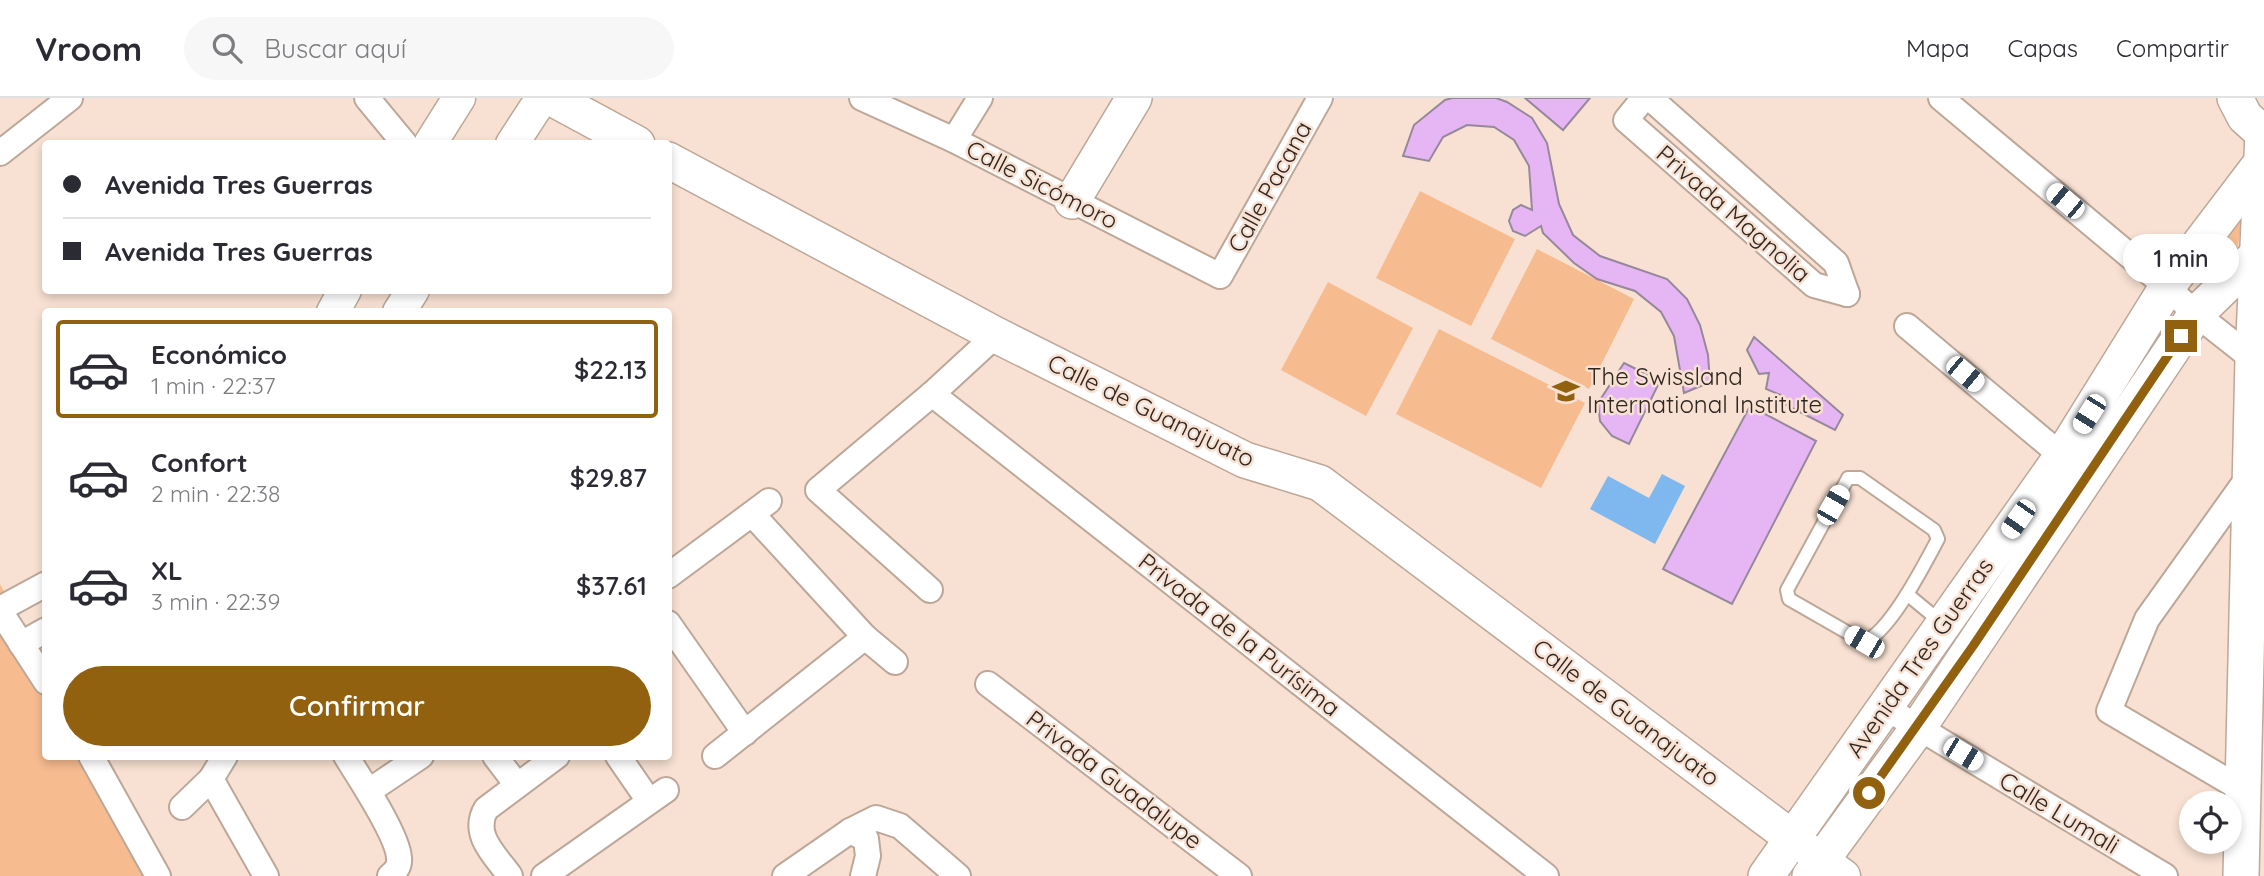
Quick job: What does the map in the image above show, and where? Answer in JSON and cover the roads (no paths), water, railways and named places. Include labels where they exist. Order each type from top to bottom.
[{"type":"main road","points":[[552,98],[630,140]]},
{"type":"main road","points":[[1072,201],[1134,98]]},
{"type":"main road","points":[[2235,98],[2263,143],[2261,251],[2253,359],[2241,876]]},
{"type":"main road","name":"Avenida Tres Guerras","points":[[1825,871],[1917,727],[1959,636],[2062,456],[2167,287],[2263,143]]},
{"type":"main road","name":"Calle de Guanajuato","points":[[672,162],[996,335],[1245,460],[1320,483],[1792,838]]},
{"type":"main road","name":"Avenida Tres Guerras","points":[[1766,876],[1886,708],[1959,636],[2196,314],[2261,251]]},
{"type":"street","points":[[0,153],[70,98]]},
{"type":"street","points":[[367,98],[402,140]]},
{"type":"street","points":[[432,140],[459,98]]},
{"type":"street","points":[[515,140],[542,98]]},
{"type":"street","name":"Calle Sicómoro","points":[[862,98],[954,140],[1220,276]]},
{"type":"street","points":[[954,140],[980,98]]},
{"type":"street","name":"Calle Pacana","points":[[1220,276],[1320,98]]},
{"type":"street","name":"Privada Magnolia","points":[[1644,98],[1626,120],[1814,285],[1847,294],[1836,263],[1650,98]]},
{"type":"street","points":[[1941,98],[2253,359]]},
{"type":"street","points":[[1730,211],[1748,186]]},
{"type":"street","points":[[1907,326],[2062,456]]},
{"type":"street","points":[[930,590],[818,489],[932,394],[996,335]]},
{"type":"street","name":"Privada de la Purísima","points":[[932,394],[1546,876]]},
{"type":"street","points":[[2243,790],[2109,711],[2147,619],[2251,474]]},
{"type":"street","points":[[672,573],[760,508],[865,637],[895,662]]},
{"type":"street","points":[[42,586],[0,610],[42,676]]},
{"type":"street","points":[[672,628],[745,733]]},
{"type":"street","points":[[21,644],[42,632]]},
{"type":"street","points":[[715,756],[865,637]]},
{"type":"street","name":"Privada Guadalupe","points":[[988,684],[1239,876]]},
{"type":"street","name":"Calle Lumali","points":[[1886,708],[2165,876]]},
{"type":"street","points":[[93,760],[158,876]]},
{"type":"street","points":[[183,807],[211,779],[223,760]]},
{"type":"street","points":[[349,760],[369,791],[398,850],[400,861],[394,872]]},
{"type":"street","points":[[369,791],[415,760]]},
{"type":"street","points":[[498,760],[517,785]]},
{"type":"street","points":[[510,876],[485,841],[480,826],[486,809],[551,760]]},
{"type":"street","points":[[544,876],[658,796],[622,760]]},
{"type":"street","points":[[211,779],[266,876]]},
{"type":"street","points":[[785,876],[850,831],[876,818],[900,826],[958,876]]},
{"type":"street","points":[[850,831],[866,839],[868,856],[863,876]]},
{"type":"street","name":"Calle de Guanajuato","points":[[1792,838],[1825,871]]},
{"type":"lane","points":[[1848,478],[1860,478],[1934,530],[1938,539],[1907,594],[1873,639],[1864,642],[1789,599],[1787,590],[1848,478]]},
{"type":"lane","points":[[1907,594],[1959,636]]},
{"type":"water","points":[[1662,474],[1685,486],[1655,544],[1590,509],[1608,476],[1649,498]]},
{"type":"place","name":"The Swissland International Institute","points":[[1566,391]]}]
